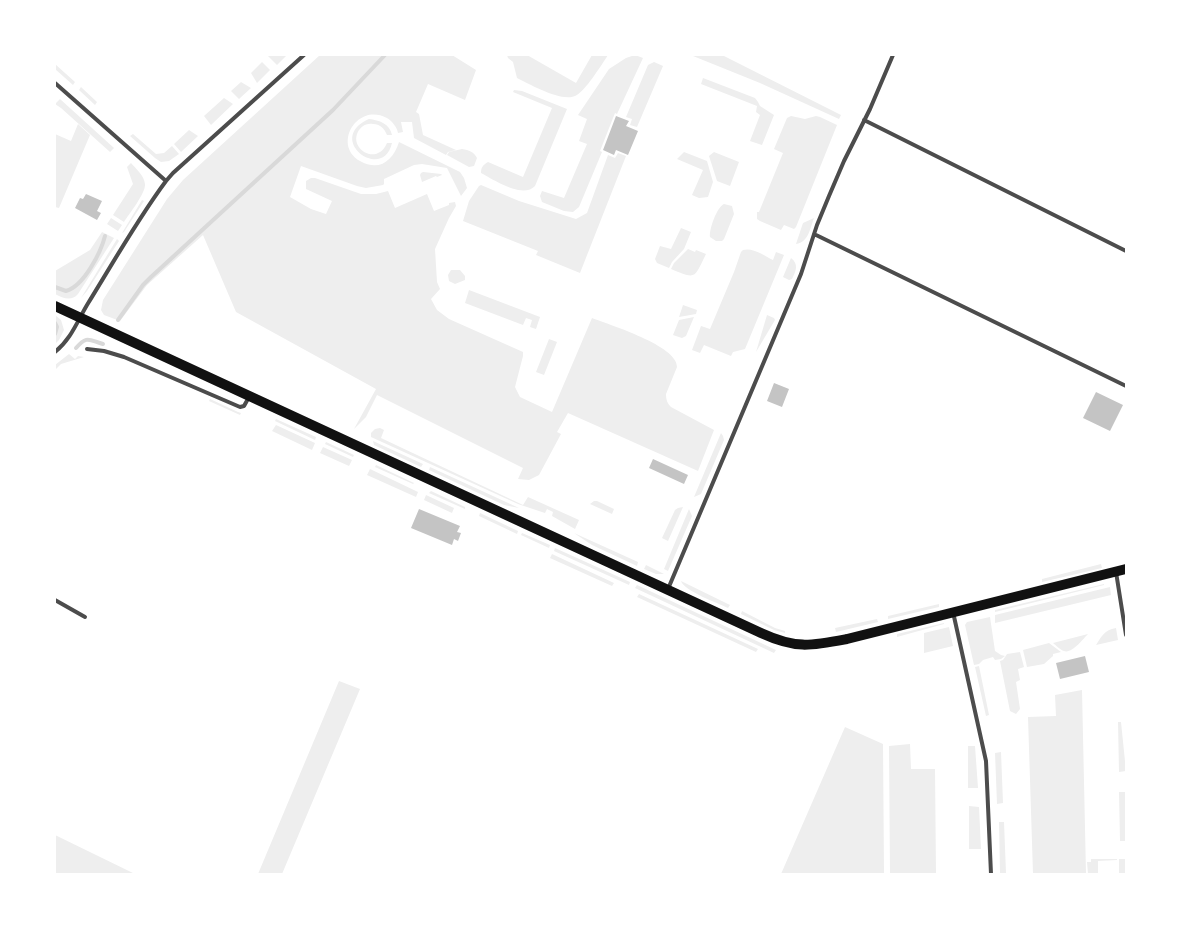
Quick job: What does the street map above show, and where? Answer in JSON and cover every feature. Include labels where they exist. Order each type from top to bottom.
[{"type":"main road","points":[[55,306],[773,638],[800,645],[811,645],[847,639],[1126,569]]},
{"type":"street","points":[[55,352],[70,336],[83,311],[166,181],[304,55]]},
{"type":"street","points":[[668,590],[801,274],[814,234],[844,161],[893,55]]},
{"type":"street","points":[[55,83],[166,181]]},
{"type":"street","points":[[864,120],[1126,251]]},
{"type":"street","points":[[814,234],[1126,386]]},
{"type":"street","points":[[87,349],[104,351],[124,357],[240,407],[244,406],[250,396]]},
{"type":"street","points":[[1116,572],[1126,634]]},
{"type":"street","points":[[55,600],[85,617]]},
{"type":"street","points":[[953,612],[986,762],[991,874]]},
{"type":"shaded area","points":[[287,55],[277,65],[268,56]]},
{"type":"shaded area","points":[[320,55],[452,55],[476,70],[465,100],[428,84],[416,112],[419,114],[423,135],[456,150],[448,152],[446,155],[414,138],[412,122],[401,122],[403,132],[398,133],[391,121],[387,118],[376,115],[366,116],[358,120],[348,136],[348,145],[352,154],[360,161],[373,165],[384,163],[393,155],[399,142],[460,172],[464,178],[467,188],[461,196],[447,168],[422,164],[414,165],[384,179],[383,185],[366,188],[301,166],[290,197],[311,209],[326,214],[332,201],[306,189],[306,181],[311,178],[315,178],[361,194],[376,194],[388,191],[395,208],[427,194],[434,211],[449,205],[449,203],[455,202],[456,206],[435,249],[437,282],[440,289],[431,299],[437,310],[449,319],[523,352],[515,387],[520,397],[552,412],[592,318],[642,337],[667,351],[674,359],[677,367],[666,394],[669,404],[671,407],[714,430],[698,471],[568,413],[557,432],[561,434],[539,475],[529,480],[518,479],[523,468],[377,395],[366,417],[354,429],[376,389],[236,312],[203,235],[147,285],[120,321],[104,315],[101,310],[103,300],[167,199],[183,180]]},
{"type":"shaded area","points":[[507,55],[527,55],[576,83],[592,55],[608,55],[584,89],[575,96],[562,97],[546,92],[517,78],[513,62]]},
{"type":"shaded area","points":[[635,55],[643,58],[617,114],[615,113],[600,151],[602,152],[579,207],[573,212],[564,211],[542,202],[540,196],[542,191],[564,198],[587,144],[579,141],[587,119],[578,115],[609,69],[626,58]]},
{"type":"shaded area","points":[[722,55],[841,115],[839,119],[760,83],[693,56]]},
{"type":"shaded area","points":[[262,62],[270,70],[257,83],[251,73]]},
{"type":"shaded area","points":[[654,62],[663,66],[637,127],[630,125],[632,119],[626,117],[648,65]]},
{"type":"shaded area","points":[[55,64],[75,82],[73,85],[55,69]]},
{"type":"shaded area","points":[[703,78],[755,98],[760,106],[774,115],[762,145],[750,141],[760,115],[756,112],[757,106],[701,84]]},
{"type":"shaded area","points":[[241,82],[251,88],[239,99],[231,91]]},
{"type":"shaded area","points":[[81,87],[97,102],[95,105],[79,90]]},
{"type":"shaded area","points":[[514,90],[522,91],[567,109],[535,186],[530,189],[523,190],[508,187],[481,173],[481,169],[488,162],[523,177],[552,108],[513,92]]},
{"type":"shaded area","points":[[224,98],[233,104],[211,125],[204,116]]},
{"type":"shaded area","points":[[60,99],[114,148],[110,152],[55,104]]},
{"type":"shaded area","points":[[791,116],[805,119],[816,116],[837,125],[796,227],[794,229],[784,225],[781,230],[757,219],[757,212],[759,212],[783,153],[774,149],[787,118]]},
{"type":"shaded area","points":[[369,119],[384,123],[391,131],[392,135],[387,135],[382,127],[375,124],[365,125],[359,130],[356,137],[357,143],[365,152],[377,154],[387,143],[392,143],[387,154],[378,159],[369,158],[360,154],[354,146],[352,137],[357,127]]},
{"type":"shaded area","points":[[78,124],[90,135],[59,208],[55,207],[55,134],[71,141]]},
{"type":"shaded area","points":[[189,130],[198,136],[181,152],[174,144]]},
{"type":"shaded area","points":[[133,134],[156,154],[164,153],[172,146],[179,154],[169,161],[161,162],[130,136]]},
{"type":"shaded area","points":[[462,149],[471,152],[476,156],[477,158],[474,166],[469,167],[447,155],[449,152]]},
{"type":"shaded area","points":[[684,152],[707,161],[713,182],[708,197],[699,198],[692,195],[703,170],[677,159]]},
{"type":"shaded area","points":[[714,152],[739,162],[730,186],[717,181],[709,156]]},
{"type":"shaded area","points":[[618,153],[626,156],[580,273],[536,255],[538,251],[463,221],[469,201],[481,185],[519,201],[576,219],[587,213],[608,155],[615,158]]},
{"type":"shaded area","points":[[131,163],[140,172],[145,188],[124,222],[113,215],[133,184],[127,167]]},
{"type":"shaded area","points":[[423,172],[442,175],[422,182],[420,175]]},
{"type":"shaded area","points":[[142,200],[144,201],[122,233]]},
{"type":"shaded area","points":[[724,204],[732,206],[734,214],[724,239],[722,241],[716,241],[710,237],[710,233],[716,214]]},
{"type":"shaded area","points":[[111,218],[122,225],[118,231],[107,224]]},
{"type":"shaded area","points":[[814,218],[806,238],[800,243],[796,244],[803,223]]},
{"type":"shaded area","points":[[681,228],[691,232],[684,249],[672,262],[669,268],[657,263],[655,259],[660,246],[671,249]]},
{"type":"shaded area","points":[[102,232],[114,238],[78,294],[70,299],[55,294],[55,271],[90,250]]},
{"type":"shaded area","points":[[117,239],[119,241],[81,298]]},
{"type":"shaded area","points":[[688,249],[706,254],[694,275],[686,275],[671,269],[674,263]]},
{"type":"shaded area","points":[[747,249],[755,251],[773,260],[776,252],[784,255],[745,349],[733,352],[731,356],[704,345],[700,353],[692,350],[701,326],[710,329],[743,250]]},
{"type":"shaded area","points":[[791,258],[794,260],[796,268],[792,279],[789,280],[783,277]]},
{"type":"shaded area","points":[[451,270],[460,270],[465,276],[465,280],[455,284],[449,281],[448,275]]},
{"type":"shaded area","points":[[469,290],[540,317],[536,329],[530,327],[532,320],[526,318],[523,325],[465,303]]},
{"type":"shaded area","points":[[683,305],[697,310],[696,314],[679,317]]},
{"type":"shaded area","points":[[55,315],[61,320],[64,330],[59,340],[55,344],[56,326]]},
{"type":"shaded area","points":[[767,315],[775,320],[756,352]]},
{"type":"shaded area","points":[[694,317],[686,336],[682,338],[673,335],[679,320]]},
{"type":"shaded area","points":[[549,339],[557,342],[544,375],[536,372]]},
{"type":"shaded area","points":[[69,354],[75,359],[78,356],[84,357],[61,364],[55,370],[55,365]]},
{"type":"shaded area","points":[[210,399],[241,413],[240,415],[209,401]]},
{"type":"shaded area","points":[[276,419],[316,437],[315,440],[275,421]]},
{"type":"shaded area","points":[[276,425],[315,443],[312,450],[272,431]]},
{"type":"shaded area","points":[[380,428],[384,430],[381,438],[523,505],[528,497],[579,520],[575,529],[552,516],[553,512],[547,509],[545,513],[518,504],[371,437],[371,433],[375,429]]},
{"type":"shaded area","points":[[721,433],[724,440],[701,494],[694,497]]},
{"type":"shaded area","points":[[373,441],[423,464],[421,467],[374,445]]},
{"type":"shaded area","points":[[326,442],[354,455],[353,457],[325,444]]},
{"type":"shaded area","points":[[323,447],[352,460],[349,466],[320,453]]},
{"type":"shaded area","points":[[376,465],[414,483],[413,484],[375,467]]},
{"type":"shaded area","points":[[430,467],[519,508],[504,505],[429,470]]},
{"type":"shaded area","points":[[370,469],[418,492],[416,497],[367,475]]},
{"type":"shaded area","points":[[431,491],[465,507],[465,509],[429,493]]},
{"type":"shaded area","points":[[426,495],[454,508],[452,513],[424,500]]},
{"type":"shaded area","points":[[594,501],[614,509],[612,514],[590,504]]},
{"type":"shaded area","points":[[683,507],[668,541],[662,538],[675,510]]},
{"type":"shaded area","points":[[689,509],[692,516],[668,571],[664,569]]},
{"type":"shaded area","points":[[480,513],[518,531],[517,534],[479,516]]},
{"type":"shaded area","points":[[522,533],[550,545],[549,548],[521,535]]},
{"type":"shaded area","points":[[574,533],[638,562],[637,566],[592,545]]},
{"type":"shaded area","points":[[555,548],[630,582],[629,585],[554,551]]},
{"type":"shaded area","points":[[552,554],[614,583],[612,586],[550,558]]},
{"type":"shaded area","points":[[1101,564],[1102,568],[1042,582],[1042,579]]},
{"type":"shaded area","points":[[646,565],[664,574],[656,574],[644,569]]},
{"type":"shaded area","points":[[681,581],[730,605],[728,608],[702,596],[688,589]]},
{"type":"shaded area","points":[[637,585],[776,650],[774,653],[635,588]]},
{"type":"shaded area","points":[[1104,585],[995,612],[995,610]]},
{"type":"shaded area","points":[[1110,587],[1111,595],[995,623],[995,615]]},
{"type":"shaded area","points":[[639,594],[758,649],[756,652],[637,597]]},
{"type":"shaded area","points":[[939,604],[939,607],[888,619],[888,616]]},
{"type":"shaded area","points":[[742,611],[775,628],[785,631],[785,633],[774,630],[741,614]]},
{"type":"shaded area","points":[[990,617],[995,651],[1005,656],[1001,659],[995,660],[993,657],[974,665],[965,625],[967,622]]},
{"type":"shaded area","points":[[877,619],[878,622],[836,632],[835,628]]},
{"type":"shaded area","points":[[944,624],[897,637],[897,634]]},
{"type":"shaded area","points":[[949,627],[953,646],[924,653],[924,633]]},
{"type":"shaded area","points":[[1116,628],[1118,640],[1096,645],[1106,632]]},
{"type":"shaded area","points":[[1088,634],[1077,646],[1067,651],[1061,650],[1053,643]]},
{"type":"shaded area","points":[[1049,643],[1061,652],[1053,654],[1053,656],[1044,664],[1027,667],[1023,650]]},
{"type":"shaded area","points":[[1020,652],[1024,667],[1018,669],[1020,680],[1016,682],[1020,709],[1016,714],[1010,711],[1000,661],[1003,660],[1007,654]]},
{"type":"shaded area","points":[[979,666],[989,715],[986,716],[975,667]]},
{"type":"shaded area","points":[[339,681],[360,689],[282,874],[258,874]]},
{"type":"shaded area","points":[[1082,690],[1086,874],[1033,874],[1028,717],[1056,716],[1055,695]]},
{"type":"shaded area","points":[[1118,722],[1121,722],[1126,771],[1119,772]]},
{"type":"shaded area","points":[[845,727],[883,744],[884,874],[781,874]]},
{"type":"shaded area","points":[[910,744],[911,769],[935,769],[936,874],[890,874],[889,746]]},
{"type":"shaded area","points":[[968,746],[975,746],[978,788],[968,788]]},
{"type":"shaded area","points":[[1001,752],[1003,803],[997,804],[995,753]]},
{"type":"shaded area","points":[[1119,792],[1126,792],[1126,841],[1120,841]]},
{"type":"shaded area","points":[[969,806],[979,807],[981,849],[969,849]]},
{"type":"shaded area","points":[[999,822],[1004,822],[1006,873],[1000,873]]},
{"type":"shaded area","points":[[55,835],[135,874],[55,874]]},
{"type":"shaded area","points":[[1091,859],[1117,860],[1098,861],[1098,874],[1088,874],[1087,862],[1091,862]]},
{"type":"shaded area","points":[[1119,859],[1126,859],[1126,874],[1119,874]]},
{"type":"building","points":[[616,116],[629,121],[626,126],[638,131],[628,155],[616,150],[614,155],[603,150]]},
{"type":"building","points":[[86,194],[102,201],[97,211],[101,213],[97,220],[75,208],[80,198],[83,199]]},
{"type":"building","points":[[774,383],[789,389],[782,407],[767,401]]},
{"type":"building","points":[[1096,392],[1123,405],[1110,431],[1083,418]]},
{"type":"building","points":[[653,459],[688,475],[684,484],[649,468]]},
{"type":"building","points":[[419,509],[460,526],[457,532],[461,533],[458,541],[454,539],[452,545],[411,528]]},
{"type":"building","points":[[1085,656],[1089,672],[1060,679],[1056,663]]},
{"type":"waterway","points":[[118,320],[143,285],[151,277],[333,110],[385,55]]},
{"type":"waterway","points":[[55,287],[66,291],[79,283],[96,259],[105,236]]},
{"type":"waterway","points":[[55,323],[57,327],[55,334]]},
{"type":"waterway","points":[[76,348],[86,340],[103,344]]}]
